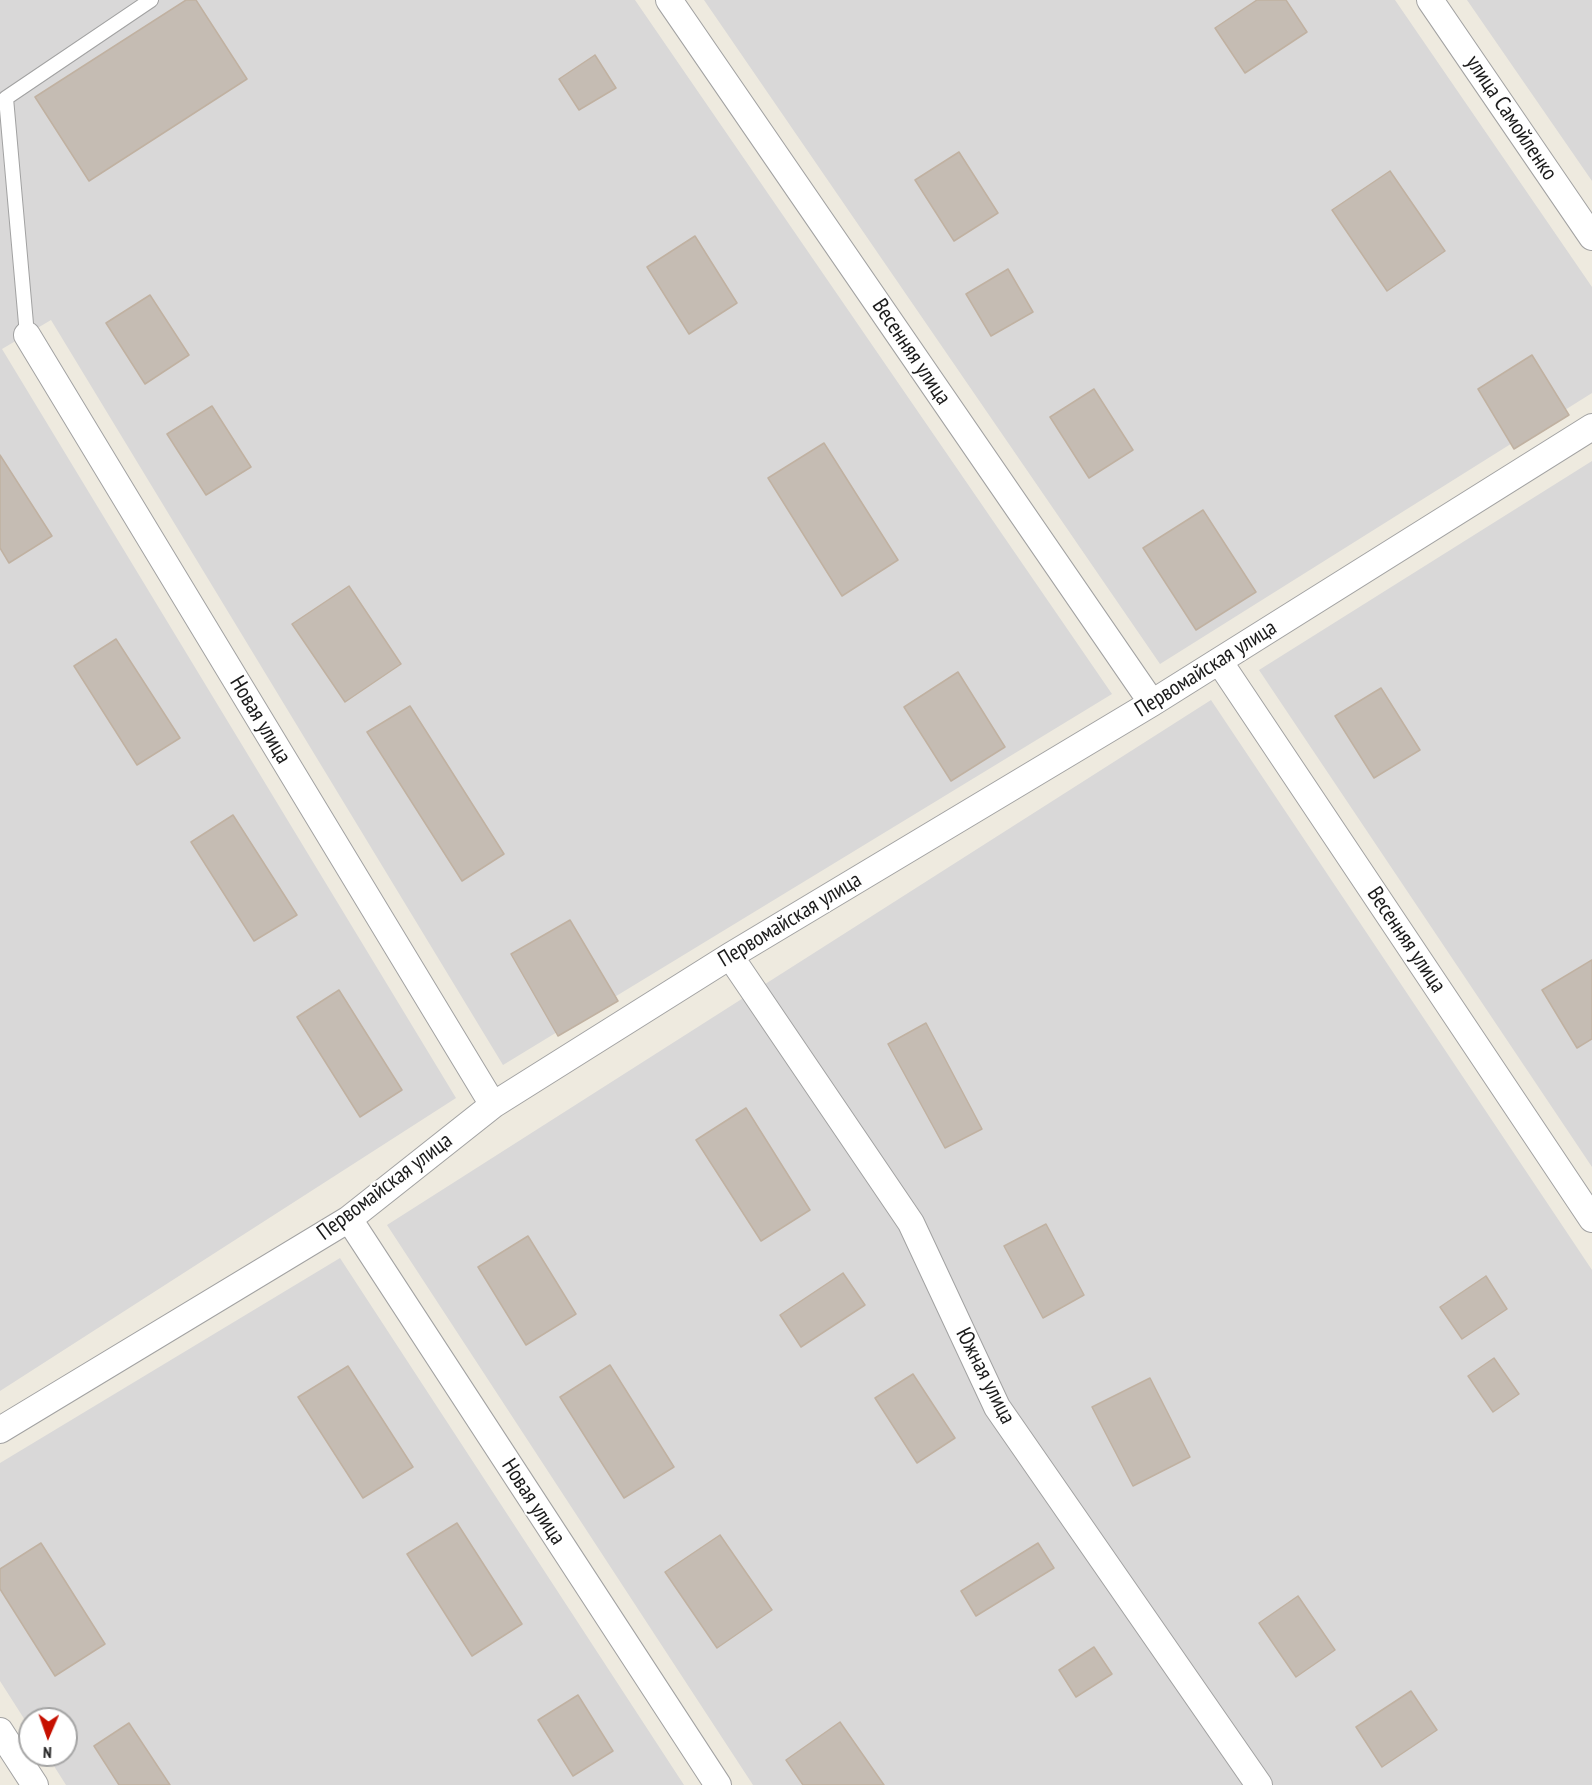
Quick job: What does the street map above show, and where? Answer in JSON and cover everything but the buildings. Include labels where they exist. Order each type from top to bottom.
[{"type":"street","name":"Весенняя улица","points":[[669,0],[1152,703]]},
{"type":"street","name":"улица Самойленко","points":[[1430,0],[1592,237]]},
{"type":"street","name":"Новая улица","points":[[27,335],[493,1105]]},
{"type":"street","name":"Первомайская улица","points":[[0,1430],[349,1219],[493,1105],[730,956],[1152,703],[1592,427]]},
{"type":"street","name":"Весенняя улица","points":[[1219,661],[1592,1219]]},
{"type":"street","name":"Южная улица","points":[[730,956],[911,1223],[997,1407],[1258,1785]]},
{"type":"street","name":"Новая улица","points":[[349,1219],[718,1785]]},
{"type":"street","points":[[0,1731],[35,1785]]},
{"type":"lane","points":[[27,335],[6,98],[151,0]]},
{"type":"shaded area","points":[[0,0],[635,0],[1112,694],[503,1065],[51,320],[2,349],[456,1098],[0,1391]]},
{"type":"shaded area","points":[[704,0],[1395,0],[1592,287],[1592,393],[1160,664]]},
{"type":"shaded area","points":[[1467,0],[1592,0],[1592,181]]},
{"type":"shaded area","points":[[1592,461],[1592,1167],[1259,670]]},
{"type":"shaded area","points":[[1211,700],[1592,1270],[1592,1785],[753,1785],[387,1225]]},
{"type":"shaded area","points":[[340,1258],[684,1785],[66,1785],[55,1767],[78,1767],[78,1707],[18,1707],[18,1709],[0,1681],[0,1463]]}]
